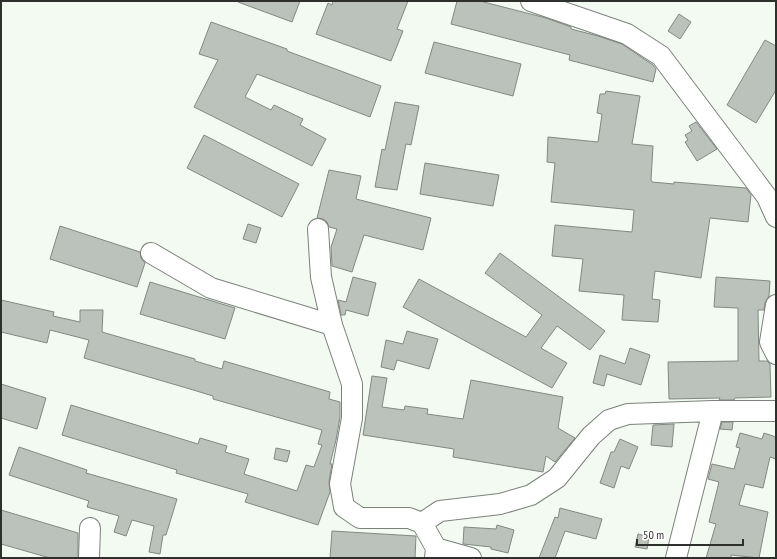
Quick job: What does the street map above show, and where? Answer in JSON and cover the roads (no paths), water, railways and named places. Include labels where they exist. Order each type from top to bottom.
[{"type":"street","points":[[531,1],[627,34],[661,56],[767,197],[776,217]]},
{"type":"street","points":[[318,229],[321,277],[332,325],[352,384],[352,418],[340,484],[344,507],[360,518],[408,518],[422,523],[435,553],[471,558]]},
{"type":"street","points":[[151,253],[211,288],[332,325]]},
{"type":"street","points":[[776,305],[770,342],[776,354]]},
{"type":"street","points":[[422,523],[440,511],[500,504],[531,495],[557,478],[591,436],[609,420],[628,414],[713,411],[776,411]]},
{"type":"street","points":[[676,558],[713,411]]},
{"type":"street","points":[[89,558],[90,528]]}]
